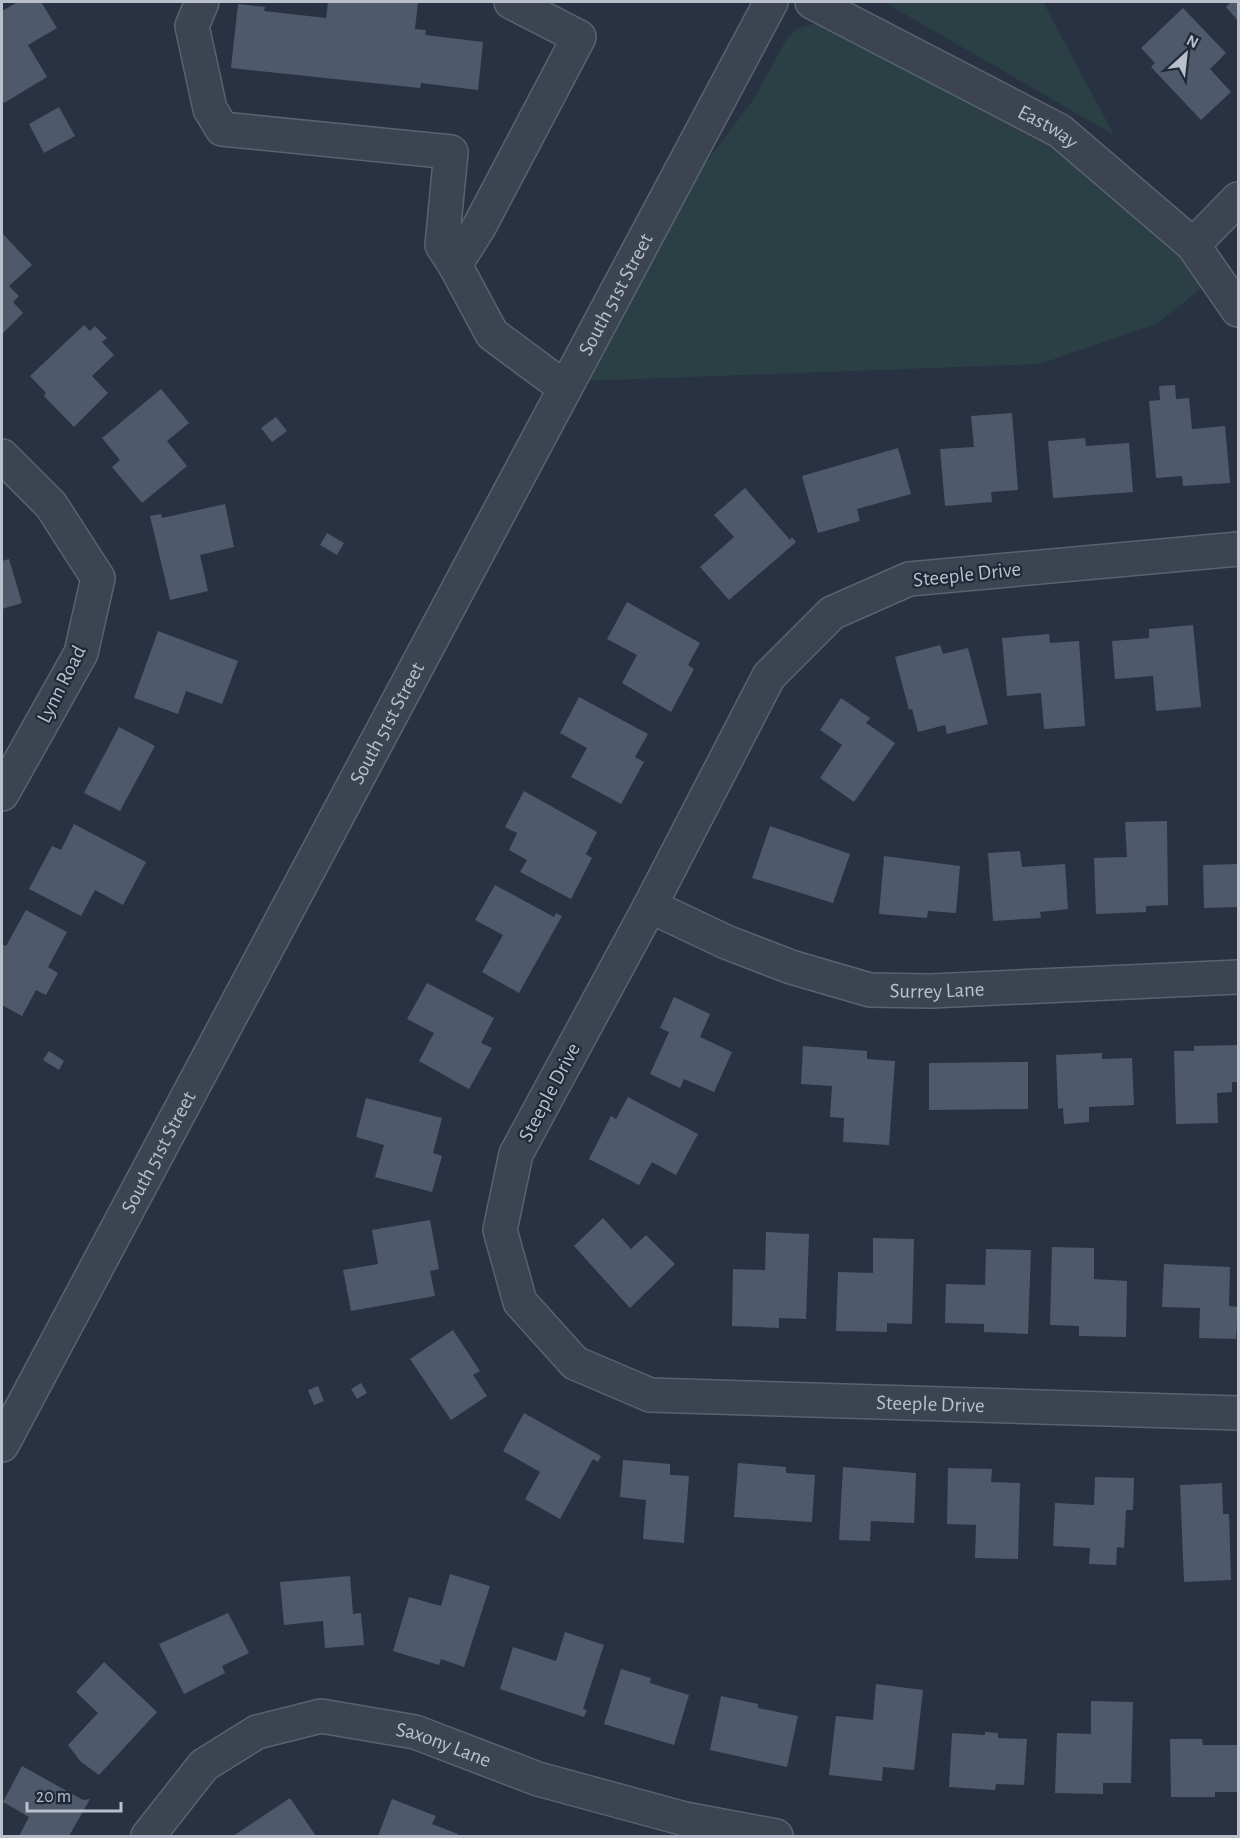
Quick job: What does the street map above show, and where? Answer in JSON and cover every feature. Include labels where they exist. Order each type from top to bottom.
[{"type":"street","points":[[202,2],[192,26],[210,109],[222,129],[452,152],[442,245],[456,265],[492,334],[565,388]]},
{"type":"street","points":[[456,265],[479,227],[579,36],[511,2]]},
{"type":"street","name":"South 51st Street","points":[[2,1445],[771,2]]},
{"type":"street","name":"Eastway","points":[[812,2],[1060,131],[1193,244],[1239,310]]},
{"type":"street","points":[[1193,244],[1239,199]]},
{"type":"street","name":"Lynn Road","points":[[2,456],[51,505],[98,578],[81,653],[2,794]]},
{"type":"street","name":"Steeple Drive","points":[[1239,549],[909,579],[832,613],[769,676],[650,906],[516,1154],[500,1230],[520,1302],[575,1363],[650,1395],[1239,1413]]},
{"type":"street","name":"Surrey Lane","points":[[650,906],[726,942],[791,967],[870,990],[931,991],[1239,977]]},
{"type":"street","name":"Saxony Lane","points":[[148,1836],[204,1765],[257,1732],[321,1716],[415,1732],[538,1779],[685,1820],[776,1836]]},
{"type":"green space","points":[[884,2],[1043,2],[1114,135]]},
{"type":"green space","points":[[813,24],[822,25],[1022,126],[1075,161],[1175,246],[1207,284],[1156,324],[1040,364],[585,381],[698,173],[753,100],[788,37],[798,28]]},
{"type":"building","points":[[18,2],[41,2],[57,28],[28,45],[47,77],[4,103],[2,98],[2,11]]},
{"type":"building","points":[[328,2],[418,2],[415,29],[426,30],[425,35],[483,42],[478,90],[421,83],[420,88],[231,68],[238,4],[265,7],[264,11],[326,18]]},
{"type":"building","points":[[1231,2],[1238,2],[1238,21],[1226,7]]},
{"type":"building","points":[[1183,8],[1226,53],[1210,69],[1231,92],[1201,120],[1151,67],[1155,63],[1141,48]]},
{"type":"building","points":[[59,107],[75,136],[44,153],[29,124]]},
{"type":"building","points":[[2,233],[32,265],[9,286],[19,296],[13,302],[23,313],[2,334]]},
{"type":"building","points":[[84,325],[90,331],[95,326],[107,338],[102,342],[114,355],[92,376],[108,393],[74,427],[44,396],[46,393],[30,376]]},
{"type":"building","points":[[1175,385],[1176,399],[1189,398],[1192,429],[1225,426],[1230,483],[1183,486],[1182,476],[1156,478],[1149,401],[1160,400],[1159,386]]},
{"type":"building","points":[[161,389],[189,423],[167,441],[187,466],[142,503],[112,467],[120,460],[102,438]]},
{"type":"building","points":[[1012,413],[1018,490],[991,492],[992,502],[945,506],[940,449],[974,447],[971,416]]},
{"type":"building","points":[[276,417],[287,431],[272,442],[261,428]]},
{"type":"building","points":[[1085,438],[1086,446],[1129,443],[1133,492],[1053,498],[1048,441]]},
{"type":"building","points":[[898,448],[911,494],[857,509],[860,521],[818,533],[802,476]]},
{"type":"building","points":[[745,488],[790,540],[792,537],[796,542],[729,600],[700,567],[734,537],[714,515]]},
{"type":"building","points":[[225,504],[234,547],[200,555],[208,591],[170,600],[150,516],[161,514],[162,518]]},
{"type":"building","points":[[327,533],[344,543],[337,555],[320,545]]},
{"type":"building","points":[[9,559],[22,603],[2,609],[2,561]]},
{"type":"building","points":[[627,602],[700,643],[688,665],[694,669],[671,712],[622,683],[637,655],[607,639]]},
{"type":"building","points":[[1193,625],[1201,707],[1156,711],[1153,676],[1115,679],[1112,641],[1149,638],[1149,629]]},
{"type":"building","points":[[158,631],[238,661],[222,704],[186,691],[178,714],[134,698]]},
{"type":"building","points":[[1049,634],[1050,643],[1079,641],[1085,726],[1044,729],[1041,693],[1007,696],[1002,638]]},
{"type":"building","points":[[940,645],[943,654],[968,648],[988,724],[947,734],[945,725],[918,732],[912,709],[909,710],[895,657]]},
{"type":"building","points":[[579,697],[648,734],[635,757],[644,762],[621,804],[571,777],[587,748],[560,733]]},
{"type":"building","points":[[841,698],[870,718],[866,723],[895,743],[854,802],[820,778],[842,745],[820,730]]},
{"type":"building","points":[[119,727],[155,746],[120,811],[84,793]]},
{"type":"building","points":[[524,791],[597,832],[586,854],[592,858],[571,899],[520,872],[527,860],[509,850],[517,833],[505,827]]},
{"type":"building","points":[[1167,821],[1168,905],[1146,906],[1146,912],[1096,914],[1094,858],[1127,857],[1125,822]]},
{"type":"building","points":[[74,824],[146,862],[123,905],[95,890],[81,916],[29,889],[52,846],[61,850]]},
{"type":"building","points":[[770,826],[850,854],[833,903],[752,878]]},
{"type":"building","points":[[1020,851],[1022,867],[1065,864],[1068,909],[1040,912],[1041,918],[993,921],[988,853]]},
{"type":"building","points":[[884,856],[960,866],[956,913],[928,911],[927,918],[879,914]]},
{"type":"building","points":[[1238,864],[1238,907],[1204,908],[1203,865]]},
{"type":"building","points":[[495,885],[554,917],[556,913],[562,916],[519,993],[482,972],[503,935],[475,920]]},
{"type":"building","points":[[26,910],[67,932],[48,967],[58,973],[46,995],[36,990],[22,1016],[2,1005],[2,947],[6,946]]},
{"type":"building","points":[[427,983],[494,1018],[481,1043],[492,1048],[469,1089],[419,1061],[434,1033],[407,1019]]},
{"type":"building","points":[[674,997],[710,1014],[700,1037],[732,1052],[714,1092],[684,1079],[680,1088],[650,1074],[669,1032],[660,1028]]},
{"type":"building","points":[[1238,1045],[1238,1082],[1232,1082],[1232,1092],[1217,1093],[1218,1123],[1176,1124],[1174,1051],[1194,1051],[1194,1046]]},
{"type":"building","points":[[803,1046],[867,1051],[867,1059],[895,1061],[889,1145],[843,1142],[844,1118],[830,1117],[832,1086],[801,1084]]},
{"type":"building","points":[[49,1051],[64,1061],[59,1070],[43,1060]]},
{"type":"building","points":[[1102,1053],[1102,1059],[1132,1058],[1134,1105],[1089,1107],[1089,1122],[1064,1124],[1063,1108],[1058,1109],[1056,1055]]},
{"type":"building","points":[[1028,1062],[1028,1109],[929,1110],[929,1063]]},
{"type":"building","points":[[628,1097],[698,1134],[676,1175],[652,1162],[639,1185],[589,1159],[611,1116],[616,1119]]},
{"type":"building","points":[[366,1098],[442,1118],[433,1153],[442,1156],[432,1192],[375,1177],[384,1145],[356,1137]]},
{"type":"building","points":[[603,1218],[631,1249],[646,1235],[675,1264],[630,1308],[574,1246]]},
{"type":"building","points":[[430,1220],[439,1269],[430,1271],[435,1296],[351,1311],[343,1270],[378,1264],[372,1230]]},
{"type":"building","points":[[766,1232],[809,1234],[806,1319],[779,1318],[779,1328],[732,1326],[733,1269],[765,1270]]},
{"type":"building","points":[[873,1238],[914,1239],[912,1324],[887,1323],[887,1332],[836,1331],[838,1272],[873,1273]]},
{"type":"building","points":[[1052,1247],[1094,1248],[1094,1279],[1127,1281],[1126,1337],[1079,1336],[1079,1326],[1050,1325]]},
{"type":"building","points":[[986,1249],[1031,1250],[1028,1334],[984,1332],[984,1324],[945,1323],[946,1284],[985,1285]]},
{"type":"building","points":[[1164,1264],[1230,1267],[1229,1306],[1238,1307],[1236,1339],[1199,1338],[1200,1308],[1162,1307]]},
{"type":"building","points":[[453,1330],[480,1371],[473,1375],[487,1396],[451,1420],[410,1359]]},
{"type":"building","points":[[361,1383],[367,1393],[357,1399],[351,1389]]},
{"type":"building","points":[[318,1386],[324,1401],[314,1405],[308,1390]]},
{"type":"building","points":[[524,1413],[601,1456],[598,1462],[593,1459],[560,1519],[525,1499],[540,1472],[503,1451]]},
{"type":"building","points":[[623,1460],[670,1464],[670,1475],[689,1476],[684,1543],[643,1539],[646,1500],[620,1497]]},
{"type":"building","points":[[738,1463],[786,1467],[786,1473],[815,1475],[812,1522],[734,1517]]},
{"type":"building","points":[[843,1467],[916,1473],[914,1523],[871,1521],[870,1541],[839,1540]]},
{"type":"building","points":[[948,1468],[992,1469],[991,1482],[1020,1483],[1018,1559],[975,1558],[976,1525],[947,1524]]},
{"type":"building","points":[[1095,1477],[1134,1478],[1133,1510],[1126,1510],[1124,1548],[1117,1547],[1116,1565],[1089,1564],[1090,1548],[1053,1546],[1055,1503],[1094,1505]]},
{"type":"building","points":[[1222,1483],[1223,1514],[1229,1514],[1231,1580],[1184,1582],[1180,1485]]},
{"type":"building","points":[[450,1574],[490,1586],[464,1667],[441,1659],[439,1665],[393,1651],[409,1597],[441,1606]]},
{"type":"building","points":[[350,1576],[353,1614],[361,1613],[364,1645],[325,1648],[323,1621],[284,1625],[280,1582]]},
{"type":"building","points":[[228,1613],[249,1653],[222,1666],[225,1673],[184,1694],[159,1644]]},
{"type":"building","points":[[565,1632],[604,1645],[583,1709],[587,1710],[584,1717],[500,1689],[513,1647],[556,1661]]},
{"type":"building","points":[[104,1662],[157,1712],[99,1775],[81,1762],[68,1745],[98,1713],[76,1692]]},
{"type":"building","points":[[621,1669],[651,1678],[650,1683],[689,1695],[674,1745],[604,1724]]},
{"type":"building","points":[[876,1684],[923,1690],[914,1770],[883,1767],[882,1781],[829,1775],[836,1716],[873,1720]]},
{"type":"building","points":[[721,1696],[758,1704],[758,1708],[798,1716],[787,1767],[710,1750]]},
{"type":"building","points":[[1091,1701],[1133,1702],[1131,1783],[1103,1783],[1103,1794],[1055,1793],[1057,1733],[1091,1734]]},
{"type":"building","points":[[985,1732],[998,1733],[998,1738],[1027,1739],[1024,1785],[996,1784],[995,1790],[949,1787],[952,1733],[985,1735]]},
{"type":"building","points":[[1170,1739],[1202,1739],[1203,1745],[1238,1745],[1238,1792],[1215,1792],[1215,1797],[1171,1797]]},
{"type":"building","points":[[22,1766],[83,1800],[90,1799],[69,1836],[19,1836],[29,1817],[3,1802]]},
{"type":"building","points":[[290,1798],[316,1836],[233,1836]]},
{"type":"building","points":[[392,1799],[436,1816],[432,1824],[458,1834],[457,1836],[378,1836]]}]
